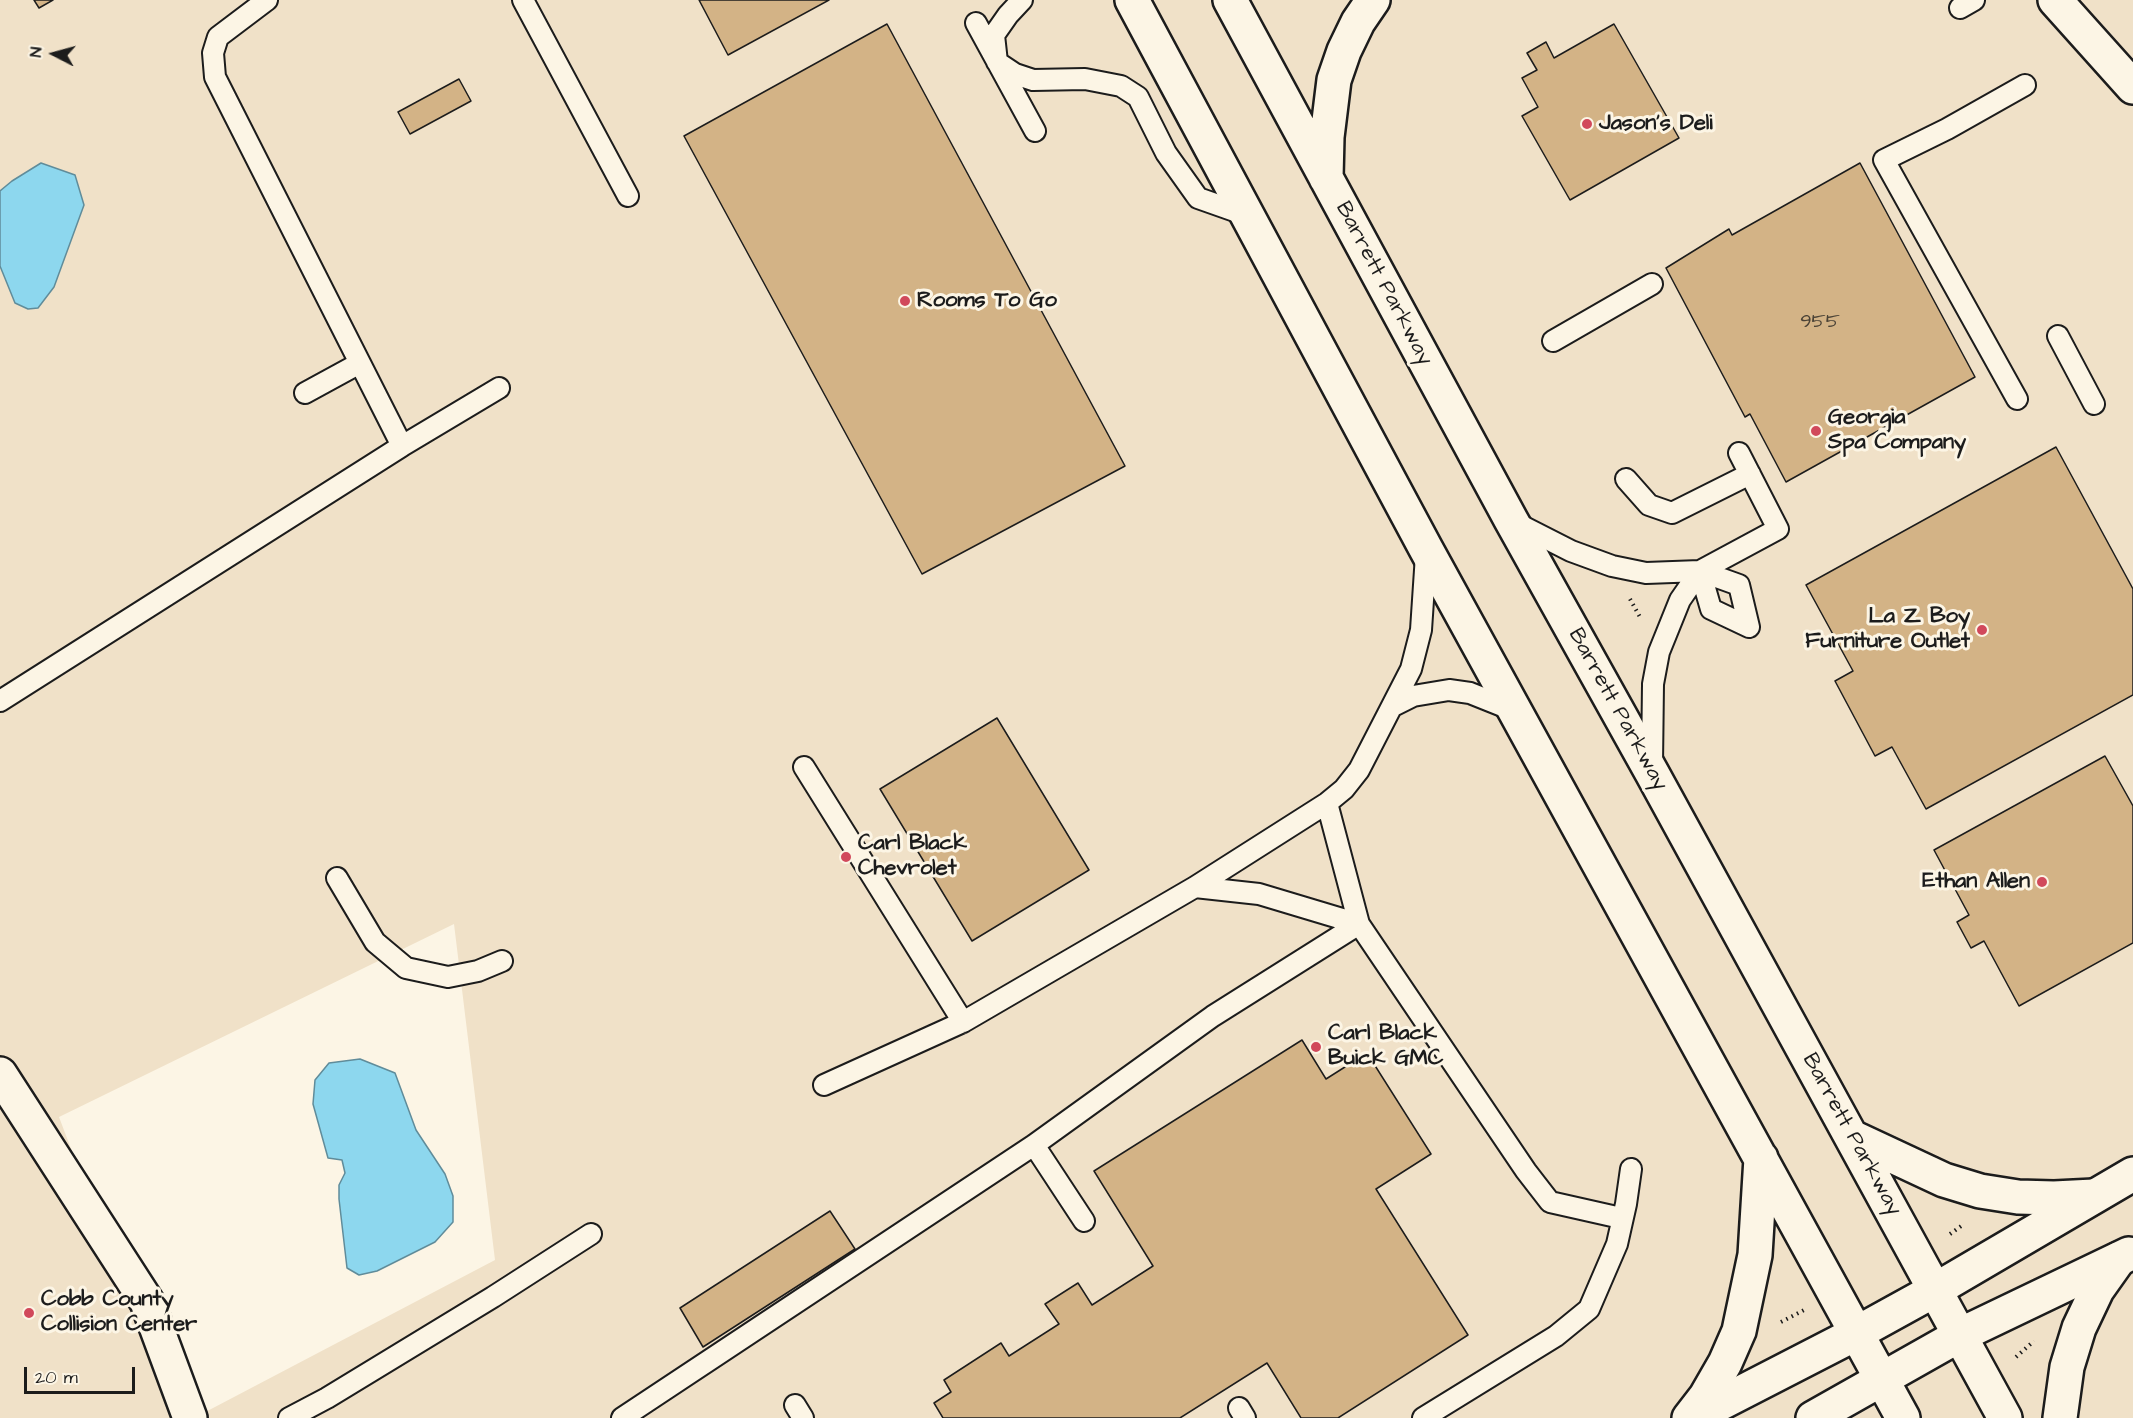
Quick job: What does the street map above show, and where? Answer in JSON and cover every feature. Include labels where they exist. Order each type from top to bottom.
[{"type":"main road","points":[[1132,0],[1426,549],[1903,1418]]},
{"type":"main road","name":"Barrett Parkway","points":[[1230,0],[1511,520],[2006,1418]]},
{"type":"main road","points":[[1326,180],[1327,137],[1334,80],[1344,51],[1372,0]]},
{"type":"main road","points":[[2055,0],[2133,87]]},
{"type":"main road","points":[[0,1074],[147,1302],[190,1418]]},
{"type":"main road","points":[[1852,1137],[1944,1180],[1980,1191],[2042,1198],[2094,1196]]},
{"type":"main road","points":[[1690,1418],[1706,1396],[1739,1331],[1755,1255],[1761,1158]]},
{"type":"main road","points":[[1690,1418],[1857,1333],[2133,1174]]},
{"type":"main road","points":[[1813,1418],[1960,1335],[2126,1255]]},
{"type":"main road","points":[[2060,1418],[2067,1367],[2079,1328],[2097,1290],[2126,1255]]},
{"type":"lane","points":[[267,0],[218,37],[213,53],[215,77],[402,446]]},
{"type":"lane","points":[[523,0],[628,196]]},
{"type":"lane","points":[[1022,0],[994,35],[997,62],[1015,74],[1034,80],[1085,79],[1121,86],[1138,97],[1166,153],[1198,198],[1249,216]]},
{"type":"lane","points":[[976,23],[1035,131]]},
{"type":"lane","points":[[2017,399],[1884,160],[1947,129],[2025,85]]},
{"type":"lane","points":[[1552,341],[1652,284]]},
{"type":"lane","points":[[2058,336],[2094,404]]},
{"type":"lane","points":[[305,393],[360,363]]},
{"type":"lane","points":[[0,701],[402,446],[500,388]]},
{"type":"lane","points":[[1511,520],[1570,551],[1612,566],[1646,573],[1700,571],[1778,529],[1739,453]]},
{"type":"lane","points":[[1626,479],[1649,505],[1672,513],[1750,474]]},
{"type":"lane","points":[[824,1084],[963,1022],[1195,887],[1328,804],[1359,770],[1395,705],[1411,669],[1421,630],[1426,549]]},
{"type":"lane","points":[[1652,773],[1652,703],[1659,652],[1680,600],[1700,571]]},
{"type":"lane","points":[[1395,705],[1413,696],[1449,690],[1470,693],[1515,711]]},
{"type":"lane","points":[[804,767],[963,1022]]},
{"type":"lane","points":[[1328,804],[1359,924],[1526,1171],[1550,1202],[1621,1218]]},
{"type":"lane","points":[[337,878],[375,942],[406,968],[448,977],[478,971],[502,961]]},
{"type":"lane","points":[[1195,887],[1259,894],[1359,924]]},
{"type":"lane","points":[[622,1418],[1034,1145],[1213,1016],[1359,924]]},
{"type":"lane","points":[[1034,1145],[1084,1221]]},
{"type":"lane","points":[[1423,1418],[1556,1336],[1589,1309],[1617,1244],[1631,1169]]},
{"type":"lane","points":[[289,1418],[327,1398],[493,1297],[591,1234]]},
{"type":"path","points":[[1629,597],[1644,625]]},
{"type":"path","points":[[1781,1322],[1804,1310]]},
{"type":"path","points":[[1776,1315],[1785,1329]]},
{"type":"shaded area","points":[[0,0],[2133,0],[2133,1418],[194,1418],[495,1260],[454,924],[59,1117],[173,1418],[0,1418]]},
{"type":"water","points":[[41,163],[75,175],[84,205],[54,287],[38,308],[28,309],[15,303],[0,266],[0,191]]},
{"type":"water","points":[[360,1059],[395,1073],[416,1130],[445,1174],[453,1196],[453,1222],[435,1242],[377,1271],[359,1275],[347,1268],[339,1199],[339,1185],[345,1173],[342,1160],[328,1158],[313,1104],[315,1080],[329,1063]]},
{"type":"building","points":[[34,0],[53,0],[39,8]]},
{"type":"building","points":[[699,0],[829,0],[728,55]]},
{"type":"building","name":"Rooms To Go","points":[[887,24],[1125,466],[922,574],[684,136]]},
{"type":"building","points":[[1614,24],[1679,138],[1570,200],[1522,116],[1538,107],[1522,78],[1537,70],[1527,53],[1546,42],[1554,58]]},
{"type":"building","points":[[459,79],[471,101],[410,134],[398,112]]},
{"type":"building","points":[[1860,163],[1975,377],[1786,482],[1750,414],[1745,417],[1666,268],[1729,229],[1732,235]]},
{"type":"building","name":"La Z Boy Furniture Outlet","points":[[2056,447],[2133,589],[2133,695],[1926,809],[1892,747],[1875,756],[1835,681],[1853,671],[1806,585]]},
{"type":"building","points":[[997,718],[1089,870],[972,941],[880,789]]},
{"type":"building","name":"Ethan Allen","points":[[2105,756],[2133,806],[2133,943],[2019,1006],[1984,941],[1971,948],[1957,922],[1969,915],[1934,850]]},
{"type":"building","points":[[1302,1040],[1326,1079],[1367,1053],[1431,1154],[1376,1189],[1468,1335],[1338,1418],[1301,1418],[1267,1363],[1180,1418],[943,1418],[934,1403],[951,1392],[944,1380],[1001,1343],[1009,1356],[1059,1324],[1045,1304],[1078,1283],[1092,1305],[1153,1266],[1094,1171]]},
{"type":"building","points":[[830,1211],[855,1249],[703,1347],[680,1308]]},
{"type":"place","name":"Jason's Deli","points":[[1587,124]]},
{"type":"place","name":"Rooms To Go","points":[[905,301]]},
{"type":"place","name":"Georgia Spa Company","points":[[1816,431]]},
{"type":"place","name":"La Z Boy Furniture Outlet","points":[[1982,630]]},
{"type":"place","name":"Carl Black Chevrolet","points":[[846,857]]},
{"type":"place","name":"Ethan Allen","points":[[2042,882]]},
{"type":"place","name":"Carl Black Buick GMC","points":[[1316,1047]]},
{"type":"place","name":"Cobb County Collision Center","points":[[29,1313]]}]
